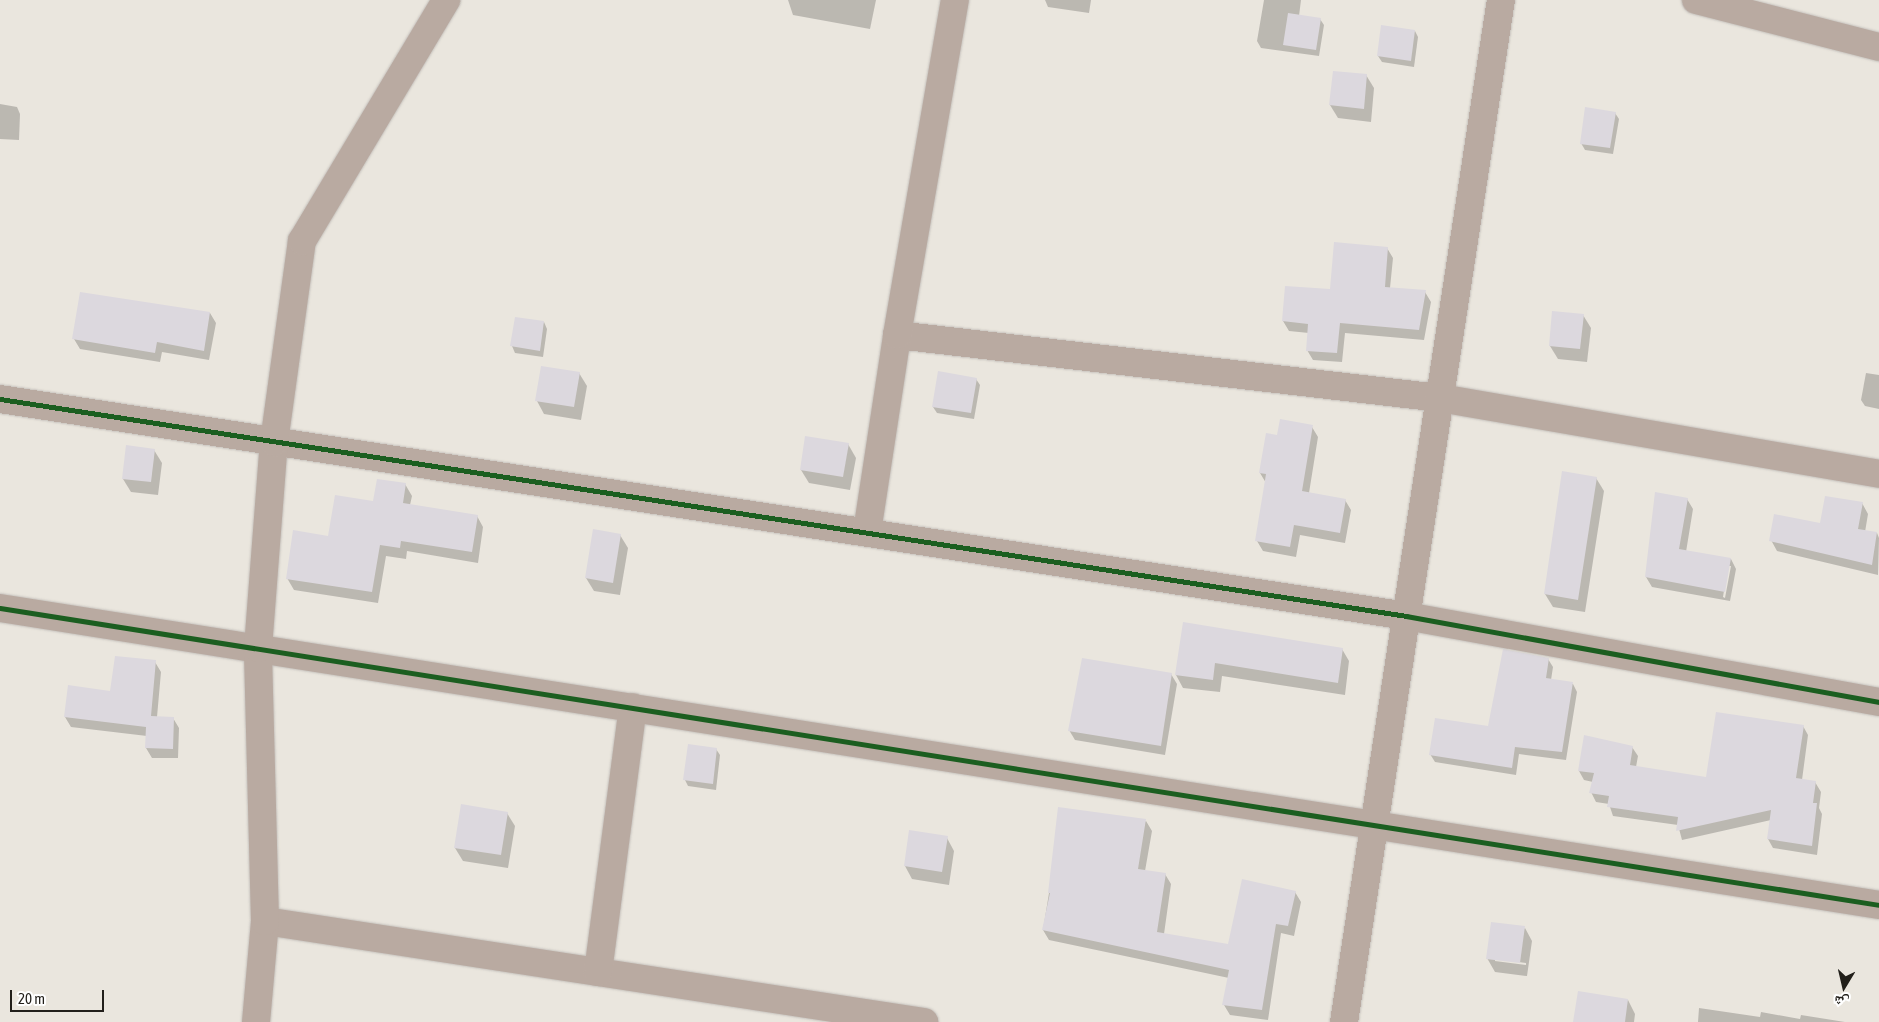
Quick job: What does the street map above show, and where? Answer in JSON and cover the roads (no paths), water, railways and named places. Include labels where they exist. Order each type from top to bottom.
[{"type":"street","points":[[256,1022],[265,921],[258,648],[274,442],[302,241],[446,0]]},
{"type":"street","points":[[867,532],[897,335],[955,0]]},
{"type":"street","points":[[1344,1022],[1501,0]]},
{"type":"street","points":[[1696,0],[1879,47]]},
{"type":"street","points":[[897,335],[1440,398],[1879,474]]},
{"type":"street","points":[[0,399],[1406,616],[1879,702]]},
{"type":"street","points":[[0,608],[633,706],[1879,905]]},
{"type":"street","points":[[598,972],[633,706]]},
{"type":"street","points":[[265,921],[924,1022]]}]
